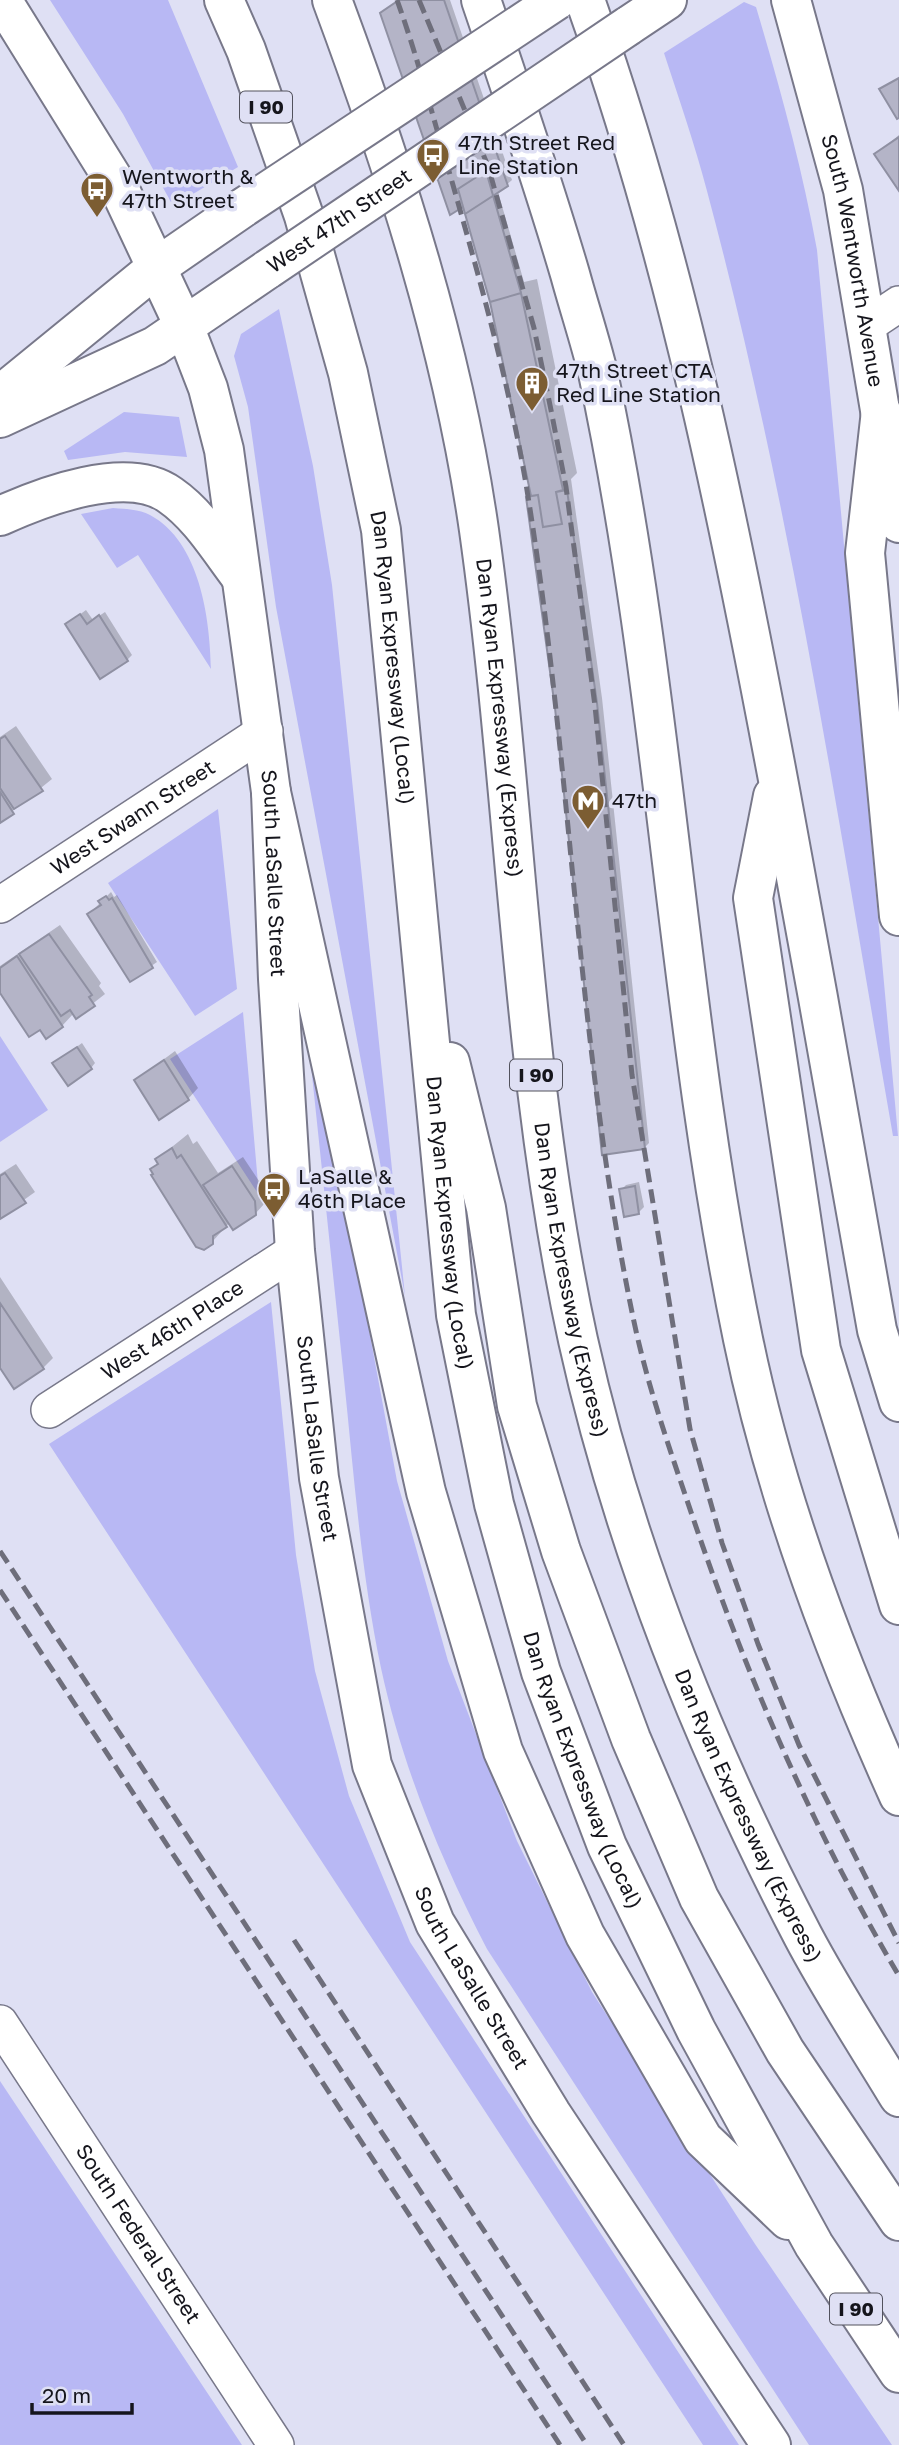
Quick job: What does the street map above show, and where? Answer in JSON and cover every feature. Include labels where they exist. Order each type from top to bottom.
[{"type":"main road","points":[[2,0],[102,158],[184,326]]},
{"type":"main road","name":"Dan Ryan Expressway (Local)","points":[[224,0],[246,50],[304,216],[351,386],[381,530],[416,924],[456,1315],[494,1504],[541,1672],[607,1846],[696,2030],[814,2245],[899,2373]]},
{"type":"main road","name":"Dan Ryan Expressway (Express)","points":[[332,0],[416,247],[448,370],[478,526],[499,704],[528,1010],[550,1186],[578,1340],[615,1488],[670,1642],[730,1790],[806,1942],[899,2097]]},
{"type":"main road","points":[[481,0],[538,165],[597,370],[632,564],[712,1160],[744,1342],[787,1503],[831,1632],[849,1684],[899,1796]]},
{"type":"main road","points":[[0,395],[157,267],[557,0]]},
{"type":"main road","points":[[585,0],[624,113],[664,250],[744,594],[877,1330],[899,1402]]},
{"type":"main road","name":"South Wentworth Avenue","points":[[791,0],[843,190],[899,523]]},
{"type":"main road","name":"West 47th Street","points":[[0,418],[155,346],[658,6]]},
{"type":"main road","name":"South LaSalle Street","points":[[184,326],[208,388],[224,450],[265,731],[271,792],[295,1251],[319,1478],[377,1778],[435,1923],[551,2113],[771,2445]]},
{"type":"main road","points":[[881,411],[865,553],[899,916]]},
{"type":"main road","points":[[0,516],[48,494],[107,483],[139,485],[167,492],[193,514],[242,578]]},
{"type":"main road","points":[[777,776],[752,898],[821,1350],[899,1605]]},
{"type":"main road","points":[[271,792],[426,1492],[503,1751],[585,1935],[703,2139],[814,2245]]},
{"type":"main road","points":[[416,924],[486,1208],[517,1406],[561,1551],[603,1664],[631,1739],[699,1898],[785,2051],[899,2221]]},
{"type":"street","points":[[866,326],[899,304]]},
{"type":"street","name":"West Swann Street","points":[[0,905],[265,731]]},
{"type":"street","name":"West 46th Place","points":[[48,1410],[295,1251]]},
{"type":"street","name":"South Federal Street","points":[[0,2023],[276,2445]]},
{"type":"shaded area","points":[[50,0],[168,0],[238,167],[173,206],[123,114]]},
{"type":"shaded area","points":[[744,2],[756,7],[774,67],[805,188],[817,250],[898,1136],[893,1136],[832,780],[763,425],[707,191],[664,53]]},
{"type":"shaded area","points":[[279,309],[313,466],[332,585],[405,1296],[276,607],[248,407],[234,356],[241,334]]},
{"type":"shaded area","points":[[124,412],[179,417],[187,457],[125,452],[68,460],[64,451]]},
{"type":"shaded area","points":[[113,508],[137,510],[150,515],[167,527],[180,543],[199,583],[208,627],[211,669],[138,555],[117,568],[81,514]]},
{"type":"shaded area","points":[[218,809],[237,989],[195,1016],[108,883]]},
{"type":"shaded area","points":[[243,1012],[259,1195],[170,1059]]},
{"type":"shaded area","points":[[0,1036],[48,1110],[0,1142]]},
{"type":"shaded area","points":[[308,1037],[315,1038],[397,1481],[448,1661],[517,1841],[592,1992],[755,2244],[892,2445],[809,2445],[487,1949],[439,1847],[400,1741],[381,1668],[368,1596]]},
{"type":"shaded area","points":[[271,1302],[296,1555],[315,1671],[349,1796],[410,1942],[739,2445],[703,2445],[49,1444]]},
{"type":"shaded area","points":[[0,2081],[242,2445],[0,2445]]},
{"type":"building","points":[[399,0],[444,0],[508,186],[465,214],[463,207],[450,215],[380,13]]},
{"type":"building","points":[[899,78],[899,118],[897,119],[879,89]]},
{"type":"building","points":[[899,137],[899,191],[874,154]]},
{"type":"building","points":[[486,171],[521,293],[490,302],[458,189]]},
{"type":"building","name":"47th Street CTA Red Line Station","points":[[521,293],[563,490],[556,492],[562,524],[543,527],[538,495],[531,496],[490,302]]},
{"type":"building","points":[[567,490],[597,703],[645,1149],[602,1155],[555,708],[526,497],[538,495],[543,527],[562,524],[556,492]]},
{"type":"building","points":[[80,614],[87,624],[99,615],[128,661],[100,679],[65,624]]},
{"type":"building","points":[[5,736],[43,791],[14,809],[0,788],[0,739]]},
{"type":"building","points":[[0,792],[14,814],[0,823]]},
{"type":"building","points":[[106,896],[109,900],[112,898],[153,968],[130,982],[87,914],[101,905],[98,901]]},
{"type":"building","points":[[49,934],[92,995],[89,997],[95,1006],[76,1019],[70,1010],[61,1016],[19,954]]},
{"type":"building","points":[[17,956],[63,1027],[46,1039],[40,1030],[29,1037],[0,993],[0,968]]},
{"type":"building","points":[[77,1047],[92,1069],[68,1086],[52,1063]]},
{"type":"building","points":[[164,1060],[189,1100],[159,1120],[134,1080]]},
{"type":"building","points":[[172,1148],[177,1158],[181,1155],[227,1227],[213,1236],[213,1244],[204,1250],[196,1247],[151,1175],[153,1174],[150,1169],[158,1164],[155,1159]]},
{"type":"building","points":[[232,1166],[255,1201],[256,1215],[233,1230],[203,1185]]},
{"type":"building","points":[[5,1173],[26,1203],[0,1219],[0,1176]]},
{"type":"building","points":[[635,1186],[639,1214],[624,1217],[619,1189]]},
{"type":"building","points":[[0,1303],[44,1369],[14,1389],[0,1368]]},
{"type":"railway","points":[[397,0],[463,219],[506,384],[523,467],[556,711],[600,1117],[615,1217],[645,1367],[692,1515],[759,1693],[838,1865],[899,1976]]},
{"type":"railway","points":[[419,0],[488,166],[534,328],[566,487],[595,706],[632,1075],[690,1429],[722,1543],[758,1644],[799,1745],[899,1943]]},
{"type":"railway","points":[[0,1551],[587,2445]]},
{"type":"railway","points":[[0,1590],[560,2445]]},
{"type":"railway","points":[[294,1940],[624,2445]]},
{"type":"place","name":"47th Street Red Line Station","points":[[433,185]]},
{"type":"place","name":"Wentworth & 47th Street","points":[[97,219]]},
{"type":"place","name":"47th Street CTA Red Line Station","points":[[532,413]]},
{"type":"place","name":"47th","points":[[588,831]]},
{"type":"place","name":"LaSalle & 46th Place","points":[[274,1219]]}]
